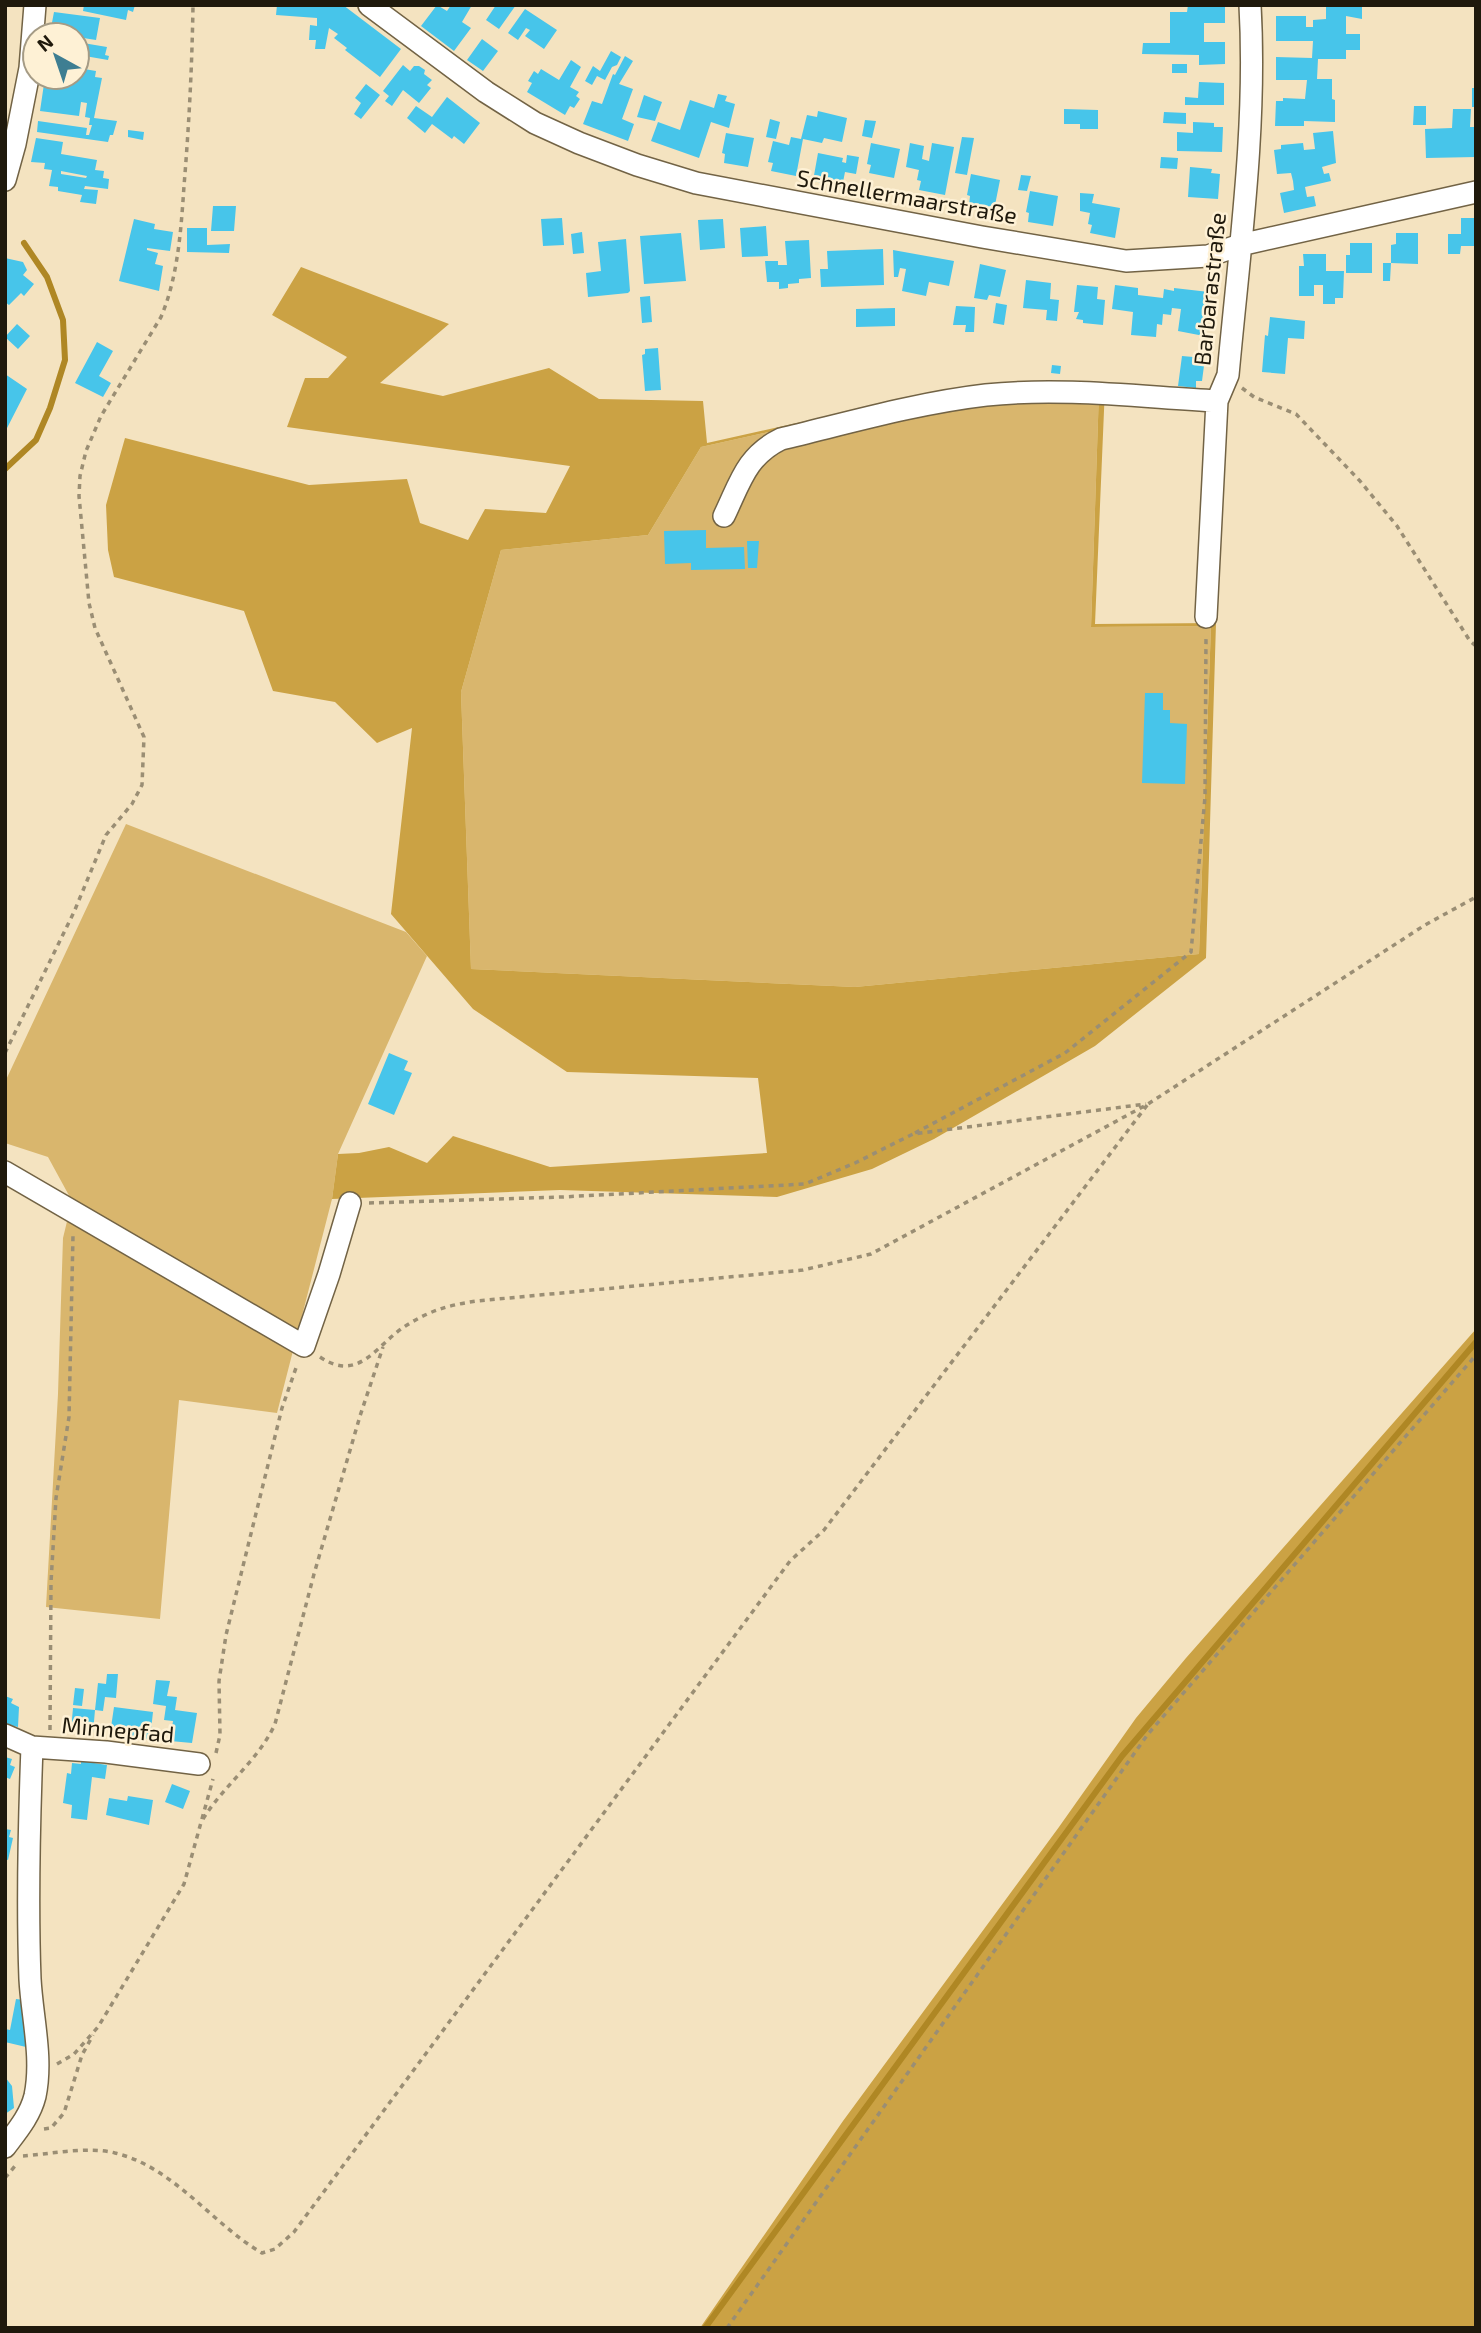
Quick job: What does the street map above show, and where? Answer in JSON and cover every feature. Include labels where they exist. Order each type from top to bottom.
[{"type":"street","points":[[5,180],[30,68],[35,5]]},
{"type":"street","name":"Schnellermaarstraße","points":[[369,5],[486,92],[536,123],[579,144],[696,183],[982,237],[1126,261],[1208,256],[1240,245],[1476,192]]},
{"type":"street","name":"Barbarastraße","points":[[1206,617],[1217,401],[1228,375],[1250,118],[1250,5]]},
{"type":"street","points":[[723,516],[749,463],[764,447],[780,439],[924,406],[986,395],[1056,392],[1217,401]]},
{"type":"street","points":[[5,1172],[304,1346],[329,1274],[349,1203]]},
{"type":"street","name":"Minnepfad","points":[[5,1735],[39,1748],[211,1763]]},
{"type":"street","name":"Minnepfad","points":[[8,2152],[29,2113],[35,2094],[37,2059],[30,1982],[28,1877],[39,1748]]},
{"type":"path","points":[[5,1054],[74,912],[106,835],[132,804],[142,785],[144,737],[96,628],[89,603],[79,496],[80,477],[86,451],[101,416],[168,302],[182,217],[192,89],[193,5]]},
{"type":"path","points":[[1228,375],[1254,397],[1296,414],[1360,481],[1397,526],[1470,641],[1476,646]]},
{"type":"path","points":[[349,1203],[562,1197],[804,1184],[914,1134],[1065,1053],[1191,952],[1205,797],[1206,617]]},
{"type":"path","points":[[44,2129],[51,2128],[64,2113],[82,2055],[184,1884],[203,1819],[211,1763],[220,1735],[219,1681],[226,1635],[282,1408],[304,1346],[327,1361],[346,1366],[368,1359],[404,1326],[443,1306],[803,1270],[871,1254],[1149,1104],[1425,925],[1476,897]]},
{"type":"path","points":[[914,1134],[1149,1104]]},
{"type":"path","points":[[8,2152],[114,2152],[147,2164],[244,2243],[262,2253],[275,2249],[302,2220],[790,1561],[824,1530],[1149,1104]]},
{"type":"path","points":[[39,1748],[50,1733],[51,1582],[56,1498],[69,1418],[74,1244],[69,1209]]},
{"type":"path","points":[[203,1819],[213,1802],[268,1740],[275,1724],[314,1574],[360,1416],[385,1344]]},
{"type":"path","points":[[727,2328],[1148,1734],[1476,1355]]},
{"type":"path","points":[[55,2065],[74,2054],[98,2027]]},
{"type":"shaded area","points":[[301,267],[449,324],[380,383],[443,396],[549,368],[599,399],[703,401],[707,443],[905,399],[1105,387],[1095,624],[1216,623],[1206,958],[1095,1046],[934,1139],[872,1169],[777,1197],[560,1190],[332,1199],[338,1154],[389,1147],[427,1163],[453,1136],[550,1167],[767,1153],[758,1078],[567,1072],[473,1009],[391,914],[412,728],[377,743],[335,702],[273,691],[244,611],[114,577],[108,550],[106,505],[125,438],[309,485],[407,479],[420,523],[468,540],[485,509],[546,513],[570,466],[287,427],[305,378],[328,378],[347,357],[272,315]],"holes":[[[1099,391],[1091,627],[1211,626],[1199,954],[855,987],[471,969],[461,692],[501,550],[648,535],[701,447],[899,403]]]},
{"type":"shaded area","points":[[1099,391],[1091,627],[1211,626],[1199,954],[855,987],[471,969],[461,692],[501,550],[648,535],[701,447],[899,403]]},
{"type":"shaded area","points":[[126,824],[406,932],[427,956],[338,1154],[332,1199],[277,1413],[179,1400],[160,1619],[46,1607],[58,1394],[63,1238],[72,1201],[48,1157],[5,1143],[5,1082]]},
{"type":"shaded area","points":[[1476,1329],[1476,2328],[700,2328],[843,2121],[1136,1718]]},
{"type":"building","points":[[84,5],[135,5],[133,12],[128,10],[126,20],[83,11]]},
{"type":"building","points":[[277,5],[343,5],[401,49],[380,77],[345,50],[347,48],[334,38],[338,34],[329,28],[325,49],[315,49],[316,40],[309,40],[310,25],[317,26],[317,18],[276,15]]},
{"type":"building","points":[[437,5],[447,11],[451,5],[472,5],[462,22],[471,28],[454,51],[421,26]]},
{"type":"building","points":[[496,5],[516,5],[499,29],[486,20]]},
{"type":"building","points":[[1188,5],[1225,5],[1225,23],[1204,23],[1204,42],[1225,42],[1225,64],[1199,65],[1199,55],[1142,54],[1143,43],[1170,43],[1170,12],[1187,12]]},
{"type":"building","points":[[1362,5],[1362,19],[1346,16],[1346,34],[1360,34],[1360,50],[1346,50],[1346,59],[1318,59],[1317,79],[1332,79],[1335,122],[1304,121],[1304,126],[1275,126],[1276,101],[1283,101],[1283,98],[1305,99],[1307,80],[1276,80],[1276,57],[1312,58],[1313,41],[1276,41],[1276,16],[1306,16],[1306,27],[1313,27],[1313,20],[1326,19],[1326,6]]},
{"type":"building","points":[[525,9],[557,30],[544,49],[525,36],[530,30],[526,28],[518,40],[508,33]]},
{"type":"building","points":[[54,12],[100,18],[96,40],[91,39],[91,21],[52,21]]},
{"type":"building","points":[[482,39],[498,51],[483,71],[467,60]]},
{"type":"building","points":[[91,44],[107,47],[105,55],[109,56],[108,60],[91,57]]},
{"type":"building","points":[[611,51],[621,57],[605,80],[597,76],[592,85],[585,81],[593,66],[600,71]]},
{"type":"building","points":[[625,56],[633,61],[619,84],[633,89],[622,119],[634,124],[628,141],[583,124],[592,101],[602,104],[613,74],[615,75]]},
{"type":"building","points":[[571,60],[581,67],[570,87],[579,92],[576,96],[580,99],[574,108],[570,106],[565,115],[527,92],[532,83],[528,81],[534,71],[538,74],[541,69],[559,80]]},
{"type":"building","points":[[1172,64],[1187,64],[1187,73],[1172,73]]},
{"type":"building","points":[[403,65],[410,71],[414,66],[425,70],[424,74],[432,80],[427,85],[431,88],[419,103],[403,90],[392,106],[385,101],[389,96],[383,91]]},
{"type":"building","points":[[91,70],[96,71],[95,77],[102,78],[94,118],[117,121],[108,142],[37,132],[38,121],[87,128],[86,135],[89,135],[92,125],[89,125],[90,118],[85,117],[87,103],[81,102],[79,116],[40,111],[43,91],[91,91]]},
{"type":"building","points":[[1199,82],[1224,83],[1224,105],[1185,105],[1185,97],[1198,98]]},
{"type":"building","points":[[366,84],[380,95],[361,119],[354,114],[361,103],[355,98]]},
{"type":"building","points":[[1472,88],[1476,88],[1476,107],[1472,107]]},
{"type":"building","points":[[718,94],[727,96],[725,101],[735,104],[729,128],[711,122],[699,158],[651,141],[658,122],[680,130],[690,100],[714,108]]},
{"type":"building","points":[[644,95],[662,102],[655,121],[637,117]]},
{"type":"building","points":[[447,97],[480,123],[464,144],[454,136],[452,139],[432,124],[425,133],[407,118],[416,106],[432,117]]},
{"type":"building","points":[[1414,106],[1426,106],[1426,125],[1413,125]]},
{"type":"building","points":[[1064,109],[1098,110],[1098,129],[1080,129],[1080,124],[1064,124]]},
{"type":"building","points":[[1453,109],[1471,109],[1470,127],[1476,127],[1476,157],[1426,158],[1425,129],[1452,128]]},
{"type":"building","points":[[818,111],[847,118],[842,142],[824,138],[822,143],[803,139],[796,176],[771,171],[773,163],[768,162],[773,141],[789,145],[791,137],[801,139],[807,115],[817,117]]},
{"type":"building","points":[[1164,112],[1186,113],[1186,124],[1163,123]]},
{"type":"building","points":[[770,119],[780,122],[776,139],[766,137]]},
{"type":"building","points":[[865,120],[876,121],[872,138],[862,136]]},
{"type":"building","points":[[1193,122],[1214,123],[1214,127],[1223,127],[1222,152],[1177,151],[1177,132],[1193,133]]},
{"type":"building","points":[[128,130],[144,132],[143,140],[128,137]]},
{"type":"building","points":[[1333,131],[1336,163],[1322,167],[1324,174],[1329,173],[1331,181],[1305,187],[1307,197],[1314,196],[1316,206],[1284,213],[1280,193],[1294,190],[1293,181],[1291,173],[1277,174],[1274,150],[1281,149],[1281,145],[1303,143],[1304,150],[1315,149],[1313,133]]},
{"type":"building","points":[[726,133],[754,138],[748,167],[724,163],[725,154],[722,153]]},
{"type":"building","points":[[962,137],[974,138],[967,175],[955,173]]},
{"type":"building","points":[[36,138],[63,142],[61,154],[97,160],[95,170],[104,171],[103,178],[109,179],[108,189],[85,186],[84,189],[98,190],[96,204],[80,202],[82,195],[58,191],[58,187],[49,186],[52,170],[44,169],[45,163],[31,162]],"holes":[[[61,171],[87,176],[61,174]]]},
{"type":"building","points":[[871,143],[900,149],[894,178],[869,173],[871,165],[867,164]]},
{"type":"building","points":[[910,143],[924,146],[922,159],[929,161],[932,143],[954,147],[945,195],[919,190],[919,170],[906,167]]},
{"type":"building","points":[[818,153],[843,158],[842,162],[846,163],[847,155],[859,157],[856,174],[845,172],[842,187],[813,181]]},
{"type":"building","points":[[1161,157],[1178,158],[1177,169],[1160,168]]},
{"type":"building","points":[[1190,167],[1212,169],[1211,173],[1220,174],[1218,199],[1188,197]]},
{"type":"building","points":[[971,174],[1000,180],[994,210],[969,205],[970,196],[967,195]]},
{"type":"building","points":[[1021,175],[1031,176],[1027,191],[1018,190]]},
{"type":"building","points":[[1030,191],[1058,196],[1053,226],[1028,222],[1029,213],[1026,212]]},
{"type":"building","points":[[1080,193],[1094,194],[1092,203],[1120,208],[1115,238],[1090,233],[1090,213],[1080,211]]},
{"type":"building","points":[[213,206],[236,206],[234,231],[211,231]]},
{"type":"building","points":[[562,218],[564,245],[543,246],[541,219]]},
{"type":"building","points":[[1461,218],[1476,218],[1476,246],[1461,246],[1460,254],[1448,254],[1448,234],[1461,234]]},
{"type":"building","points":[[134,219],[155,224],[154,229],[173,232],[170,251],[147,248],[158,253],[155,264],[163,266],[159,291],[119,281]]},
{"type":"building","points":[[723,219],[725,248],[700,250],[698,220]]},
{"type":"building","points":[[766,226],[768,256],[742,257],[740,228]]},
{"type":"building","points":[[187,228],[207,228],[207,245],[230,244],[229,253],[187,252]]},
{"type":"building","points":[[582,232],[584,253],[573,254],[571,234]]},
{"type":"building","points":[[681,233],[686,281],[644,284],[640,236]]},
{"type":"building","points":[[1396,233],[1418,233],[1418,264],[1391,263],[1391,245],[1396,244]]},
{"type":"building","points":[[626,239],[630,291],[588,297],[586,273],[601,271],[598,242]]},
{"type":"building","points":[[809,240],[811,278],[799,279],[799,283],[788,284],[788,288],[779,289],[779,282],[767,282],[765,261],[778,261],[778,265],[787,265],[785,241]]},
{"type":"building","points":[[1350,243],[1372,243],[1372,273],[1346,273],[1346,255],[1350,255]]},
{"type":"building","points":[[883,249],[884,285],[821,287],[820,269],[828,269],[827,251]]},
{"type":"building","points":[[893,250],[954,261],[949,286],[929,282],[926,296],[902,291],[906,269],[900,268],[898,277],[894,277]]},
{"type":"building","points":[[1303,254],[1326,254],[1326,271],[1344,271],[1343,298],[1335,298],[1335,304],[1323,304],[1323,285],[1314,285],[1314,296],[1299,296],[1299,266],[1304,266]]},
{"type":"building","points":[[5,258],[23,262],[27,270],[23,275],[34,284],[24,296],[21,293],[9,305],[5,302]]},
{"type":"building","points":[[1383,263],[1391,263],[1390,281],[1383,281]]},
{"type":"building","points":[[980,264],[1006,270],[1000,297],[989,295],[987,300],[974,298]]},
{"type":"building","points":[[1026,280],[1051,283],[1050,299],[1059,300],[1057,321],[1046,320],[1047,310],[1023,308]]},
{"type":"building","points":[[1077,285],[1098,287],[1097,299],[1105,300],[1103,325],[1083,323],[1083,320],[1076,319],[1079,312],[1074,312]]},
{"type":"building","points":[[1115,285],[1138,288],[1138,295],[1163,298],[1164,289],[1209,292],[1204,336],[1178,331],[1181,309],[1172,308],[1171,315],[1163,314],[1162,325],[1157,324],[1156,337],[1131,335],[1133,312],[1112,309]]},
{"type":"building","points":[[650,296],[652,322],[642,323],[640,297]]},
{"type":"building","points":[[996,303],[1007,305],[1004,325],[993,323]]},
{"type":"building","points":[[956,306],[975,307],[974,332],[965,332],[966,325],[953,325]]},
{"type":"building","points":[[895,308],[895,326],[856,327],[856,309]]},
{"type":"building","points":[[1270,317],[1305,321],[1304,339],[1288,338],[1285,374],[1262,372],[1265,335],[1268,336]]},
{"type":"building","points":[[17,324],[30,336],[18,349],[5,337]]},
{"type":"building","points":[[97,342],[113,351],[99,376],[111,383],[103,397],[75,383]]},
{"type":"building","points":[[658,348],[661,390],[645,391],[642,355],[645,354],[645,349]]},
{"type":"building","points":[[1182,356],[1205,358],[1202,381],[1196,381],[1196,388],[1178,386]]},
{"type":"building","points":[[1052,365],[1061,366],[1060,374],[1051,373]]},
{"type":"building","points":[[5,374],[27,389],[5,432]]},
{"type":"building","points":[[706,530],[706,548],[744,547],[745,569],[691,570],[691,563],[665,564],[664,531]]},
{"type":"building","points":[[747,541],[759,541],[757,568],[748,568]]},
{"type":"building","points":[[1145,693],[1163,693],[1163,710],[1170,710],[1170,723],[1187,724],[1185,784],[1142,783]]},
{"type":"building","points":[[389,1053],[408,1061],[404,1070],[412,1073],[394,1115],[368,1104]]},
{"type":"building","points":[[107,1674],[118,1674],[116,1698],[105,1697],[103,1711],[95,1710],[98,1683],[106,1684]]},
{"type":"building","points":[[156,1680],[170,1681],[167,1696],[177,1697],[175,1710],[197,1713],[192,1743],[170,1741],[173,1721],[164,1720],[166,1706],[153,1704]]},
{"type":"building","points":[[75,1688],[84,1689],[82,1706],[73,1705]]},
{"type":"building","points":[[5,1696],[13,1699],[11,1703],[19,1707],[18,1727],[5,1724]]},
{"type":"building","points":[[114,1707],[153,1712],[150,1739],[110,1734]]},
{"type":"building","points":[[73,1708],[95,1710],[93,1733],[71,1730]]},
{"type":"building","points":[[5,1757],[12,1759],[10,1765],[15,1767],[10,1779],[5,1777]]},
{"type":"building","points":[[81,1761],[107,1765],[105,1779],[92,1777],[87,1820],[71,1818],[72,1805],[63,1803],[67,1773],[71,1774],[72,1763],[81,1764]]},
{"type":"building","points":[[172,1784],[190,1791],[183,1809],[165,1802]]},
{"type":"building","points":[[128,1796],[153,1800],[149,1825],[106,1815],[109,1798],[127,1801]]},
{"type":"building","points":[[5,1829],[11,1830],[9,1837],[13,1838],[8,1860],[5,1859]]},
{"type":"building","points":[[16,1999],[24,2000],[26,2047],[5,2042],[5,2029],[10,2030]]},
{"type":"building","points":[[5,2077],[12,2086],[14,2108],[5,2114]]},
{"type":"waterway","points":[[5,469],[36,440],[50,408],[65,360],[63,320],[47,277],[24,243]]},
{"type":"waterway","points":[[705,2328],[1122,1756],[1476,1342]]}]
